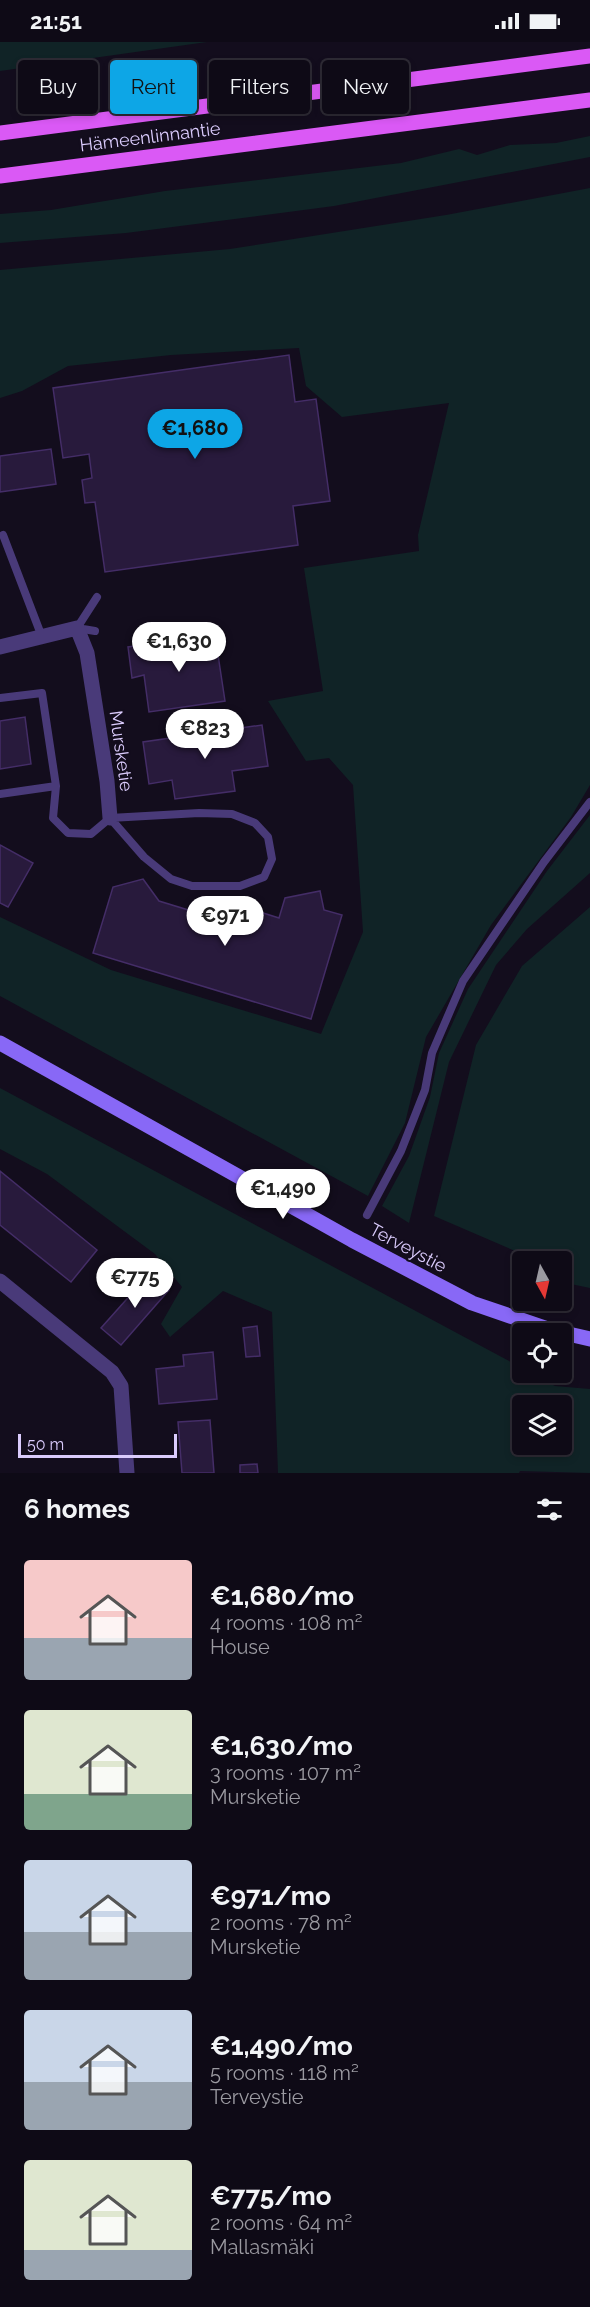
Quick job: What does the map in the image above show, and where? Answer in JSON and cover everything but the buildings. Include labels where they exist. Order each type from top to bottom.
[{"type":"main road","name":"Hämeenlinnantie","points":[[0,133],[590,56]]},
{"type":"main road","name":"Hämeenlinnantie","points":[[0,176],[590,100]]},
{"type":"main road","name":"Terveystie","points":[[0,1042],[352,1240],[472,1303],[551,1330],[590,1339]]},
{"type":"street","points":[[0,647],[77,628]]},
{"type":"street","name":"Mursketie","points":[[77,628],[87,653],[107,781],[110,818]]},
{"type":"street","points":[[0,1281],[112,1372],[121,1386],[127,1473]]},
{"type":"lane","points":[[3,535],[42,637]]},
{"type":"lane","points":[[95,631],[77,628],[97,597]]},
{"type":"lane","points":[[0,698],[42,693],[56,786],[53,818],[68,833],[91,834],[110,818],[199,813],[232,814],[255,823],[268,837],[272,860],[264,877],[240,885],[192,886],[171,879],[162,872],[144,857],[110,818]]},
{"type":"lane","points":[[0,794],[56,786]]},
{"type":"lane","points":[[367,1215],[401,1151],[424,1090],[432,1053],[463,981],[544,862],[590,802]]},
{"type":"green space","points":[[0,42],[207,42],[79,60],[18,60],[18,68],[0,71]]},
{"type":"green space","points":[[590,136],[590,157],[334,206],[126,233],[0,243],[0,214],[51,210],[165,191],[401,163],[459,149],[477,155],[510,145],[556,143]]},
{"type":"green space","points":[[590,188],[590,785],[571,817],[491,925],[426,1037],[405,1123],[368,1196],[0,996],[0,917],[111,970],[321,1034],[363,932],[353,785],[329,758],[306,761],[268,701],[323,691],[304,568],[419,551],[418,535],[449,403],[342,417],[306,386],[299,348],[171,355],[68,366],[22,391],[0,398],[0,270],[230,249],[446,215]]},
{"type":"green space","points":[[590,815],[590,873],[527,929],[496,965],[449,1062],[409,1223],[382,1206],[409,1156],[430,1097],[439,1053],[468,989],[547,871]]},
{"type":"green space","points":[[590,907],[590,1288],[572,1284],[572,1251],[515,1251],[434,1216],[476,1045],[522,966]]},
{"type":"green space","points":[[0,1088],[512,1363],[512,1383],[549,1383],[555,1386],[590,1389],[590,1473],[520,1471],[519,1473],[278,1473],[272,1312],[223,1291],[170,1337],[161,1324],[182,1287],[155,1254],[47,1174],[0,1149]]}]
